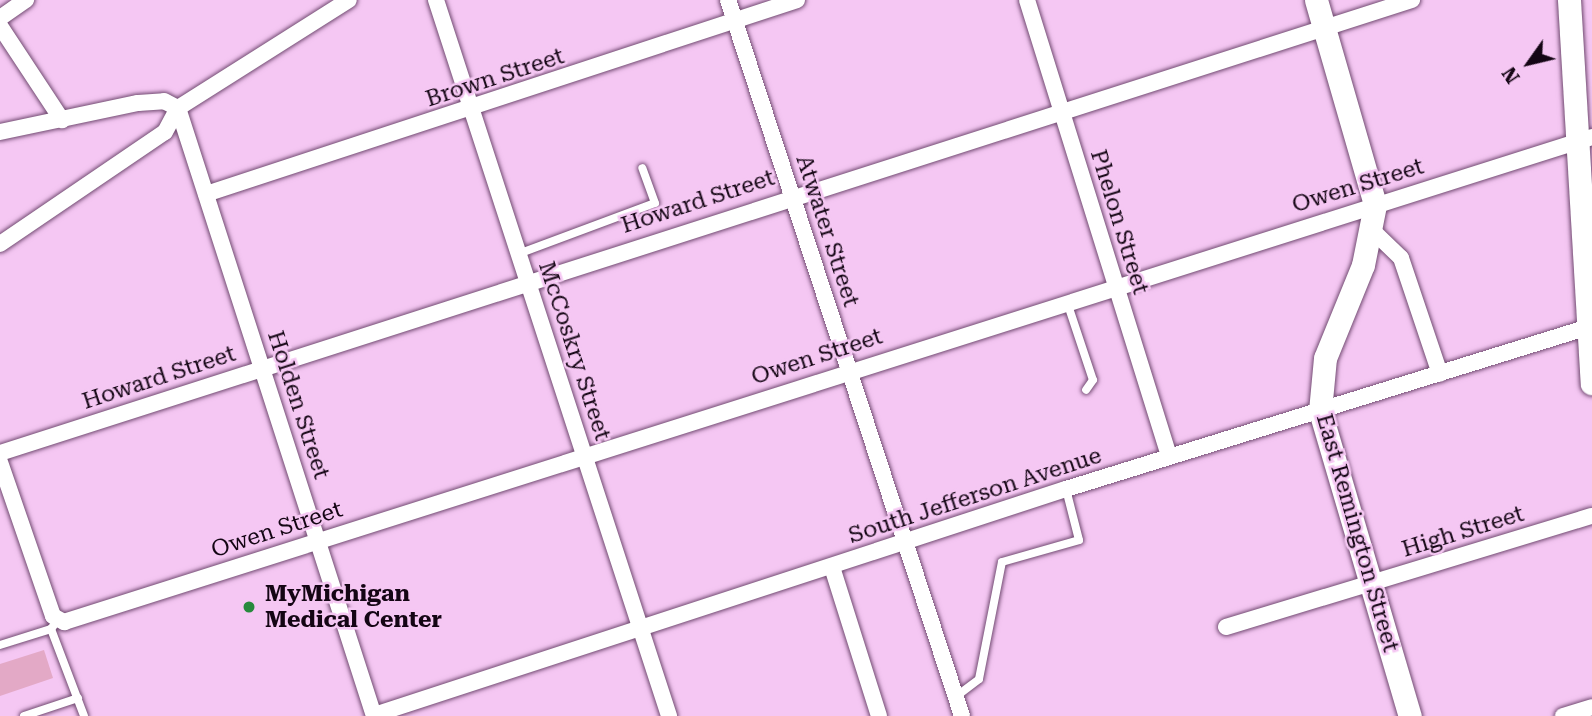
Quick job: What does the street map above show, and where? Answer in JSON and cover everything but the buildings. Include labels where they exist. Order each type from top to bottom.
[{"type":"main road","name":"East Remington Street","points":[[1316,0],[1376,205],[1372,230],[1325,358],[1320,411],[1410,716]]},
{"type":"main road","points":[[1570,0],[1585,140],[1592,383]]},
{"type":"street","points":[[0,18],[26,0]]},
{"type":"street","points":[[0,244],[165,132],[178,108],[349,0]]},
{"type":"street","name":"McCoskry Street","points":[[436,0],[669,716]]},
{"type":"street","name":"Atwater Street","points":[[728,0],[903,544],[958,695],[962,716]]},
{"type":"street","name":"Brown Street","points":[[206,194],[472,110],[797,0]]},
{"type":"street","name":"Phelon Street","points":[[1027,0],[1113,284],[1169,456]]},
{"type":"street","name":"Howard Street","points":[[0,453],[791,195],[1412,0]]},
{"type":"street","points":[[0,26],[62,120]]},
{"type":"street","points":[[0,132],[138,103],[164,101],[178,108]]},
{"type":"street","name":"Holden Street","points":[[178,108],[374,716]]},
{"type":"street","name":"Owen Street","points":[[54,625],[1113,284],[1585,140]]},
{"type":"street","points":[[1372,230],[1401,258],[1440,374]]},
{"type":"street","name":"South Jefferson Avenue","points":[[374,716],[1169,456],[1590,327]]},
{"type":"street","points":[[0,462],[54,625]]},
{"type":"street","name":"High Street","points":[[1226,627],[1592,516]]},
{"type":"street","points":[[832,567],[879,716]]},
{"type":"street","points":[[1563,716],[1592,707]]},
{"type":"lane","points":[[518,254],[655,203],[642,168]]},
{"type":"lane","points":[[1066,299],[1093,380],[1086,390]]},
{"type":"lane","points":[[958,695],[979,679],[1002,562],[1079,540],[1066,489]]},
{"type":"lane","points":[[0,645],[54,625],[84,716]]},
{"type":"lane","points":[[24,716],[78,698]]},
{"type":"place","name":"MyMichigan Medical Center","points":[[249,607]]}]
